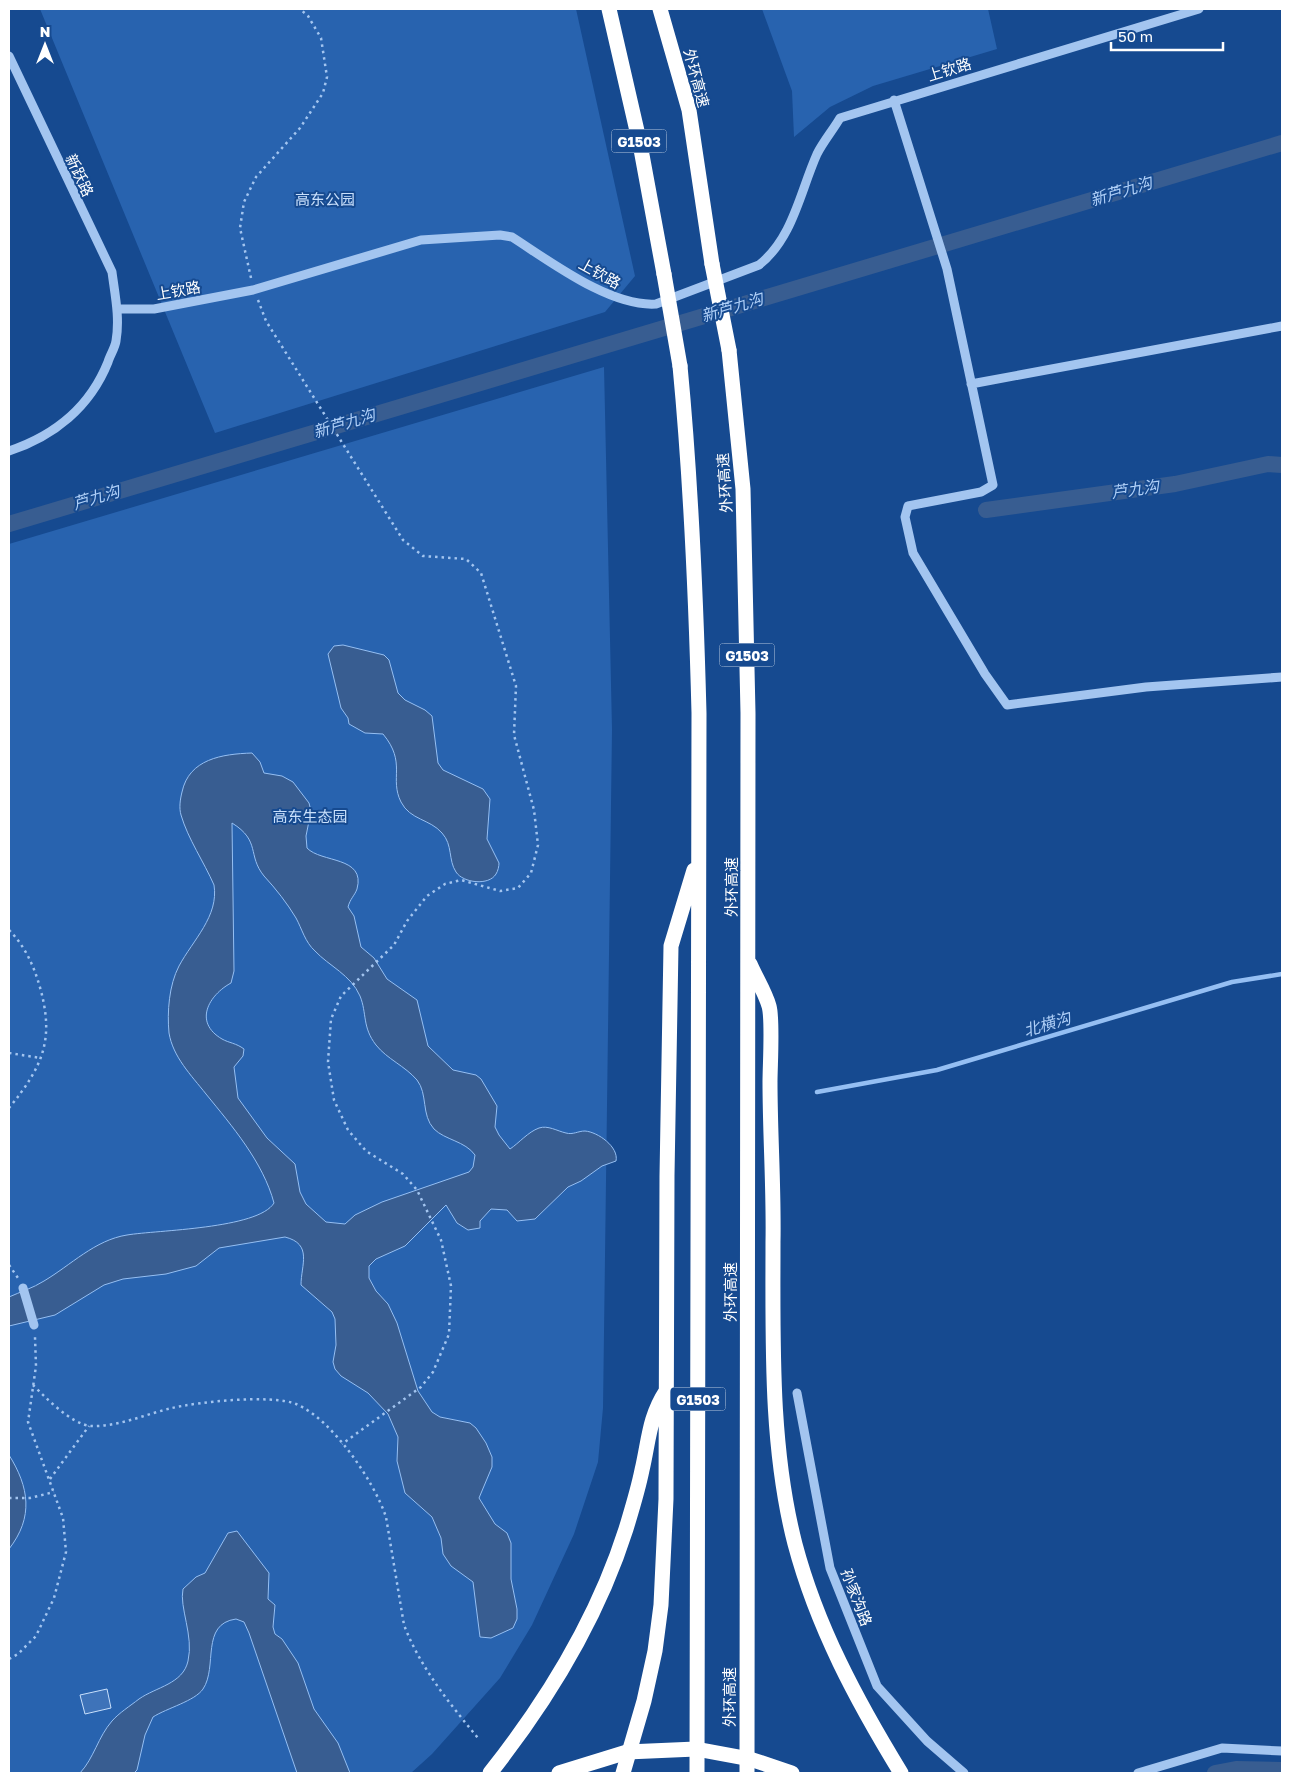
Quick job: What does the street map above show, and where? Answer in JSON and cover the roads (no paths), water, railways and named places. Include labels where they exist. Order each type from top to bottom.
[{"type":"highway","name":"G1503","points":[[608,9],[640,144],[680,366],[688,452],[696,586],[698,854],[697,1773]]},
{"type":"highway","name":"外环高速","points":[[660,9],[688,110],[712,264],[729,350],[743,489],[748,713],[747,1773]]},
{"type":"highway","points":[[623,1773],[644,1701],[655,1651],[661,1605],[666,1528],[667,1070],[671,946],[698,854]]},
{"type":"highway","points":[[748,960],[770,1008],[770,1130],[774,1184],[773,1339],[778,1432],[785,1493],[795,1544],[809,1590],[829,1640],[861,1708],[901,1773]]},
{"type":"highway","points":[[490,1773],[525,1728],[576,1643],[604,1586],[628,1521],[642,1472],[655,1408],[666,1391]]},
{"type":"highway","points":[[559,1773],[626,1752],[696,1748],[750,1759],[792,1773]]},
{"type":"street","name":"上钦路","points":[[117,308],[154,309],[253,290],[421,240],[500,235],[512,237],[613,298],[642,305],[656,304],[759,265],[773,254],[799,202],[818,153],[840,118],[894,100],[1199,9]]},
{"type":"street","name":"新跃路","points":[[9,56],[112,272],[117,308]]},
{"type":"street","points":[[894,100],[947,269],[992,485],[981,492],[908,506],[905,517],[913,552],[984,674],[1007,706],[1146,687],[1282,677]]},
{"type":"street","points":[[9,451],[46,436],[83,405],[102,375],[116,342],[117,308]]},
{"type":"street","points":[[971,384],[1282,326]]},
{"type":"street","points":[[23,1288],[34,1325]]},
{"type":"street","name":"孙家沟路","points":[[797,1393],[830,1568],[877,1686],[927,1741],[964,1773]]},
{"type":"street","points":[[1138,1773],[1222,1748],[1282,1751]]},
{"type":"waterway","name":"新芦九沟","points":[[9,524],[1282,143]]},
{"type":"waterway","name":"芦九沟","points":[[986,510],[1175,484],[1268,464],[1282,465]]},
{"type":"waterway","name":"北横沟","points":[[817,1092],[937,1070],[1232,982],[1282,974]]},
{"type":"waterway","points":[[1215,1773],[1236,1769],[1282,1770]]},
{"type":"park label","name":"高东公园","points":[[325,199]]},
{"type":"park label","name":"高东生态园","points":[[310,816]]}]
